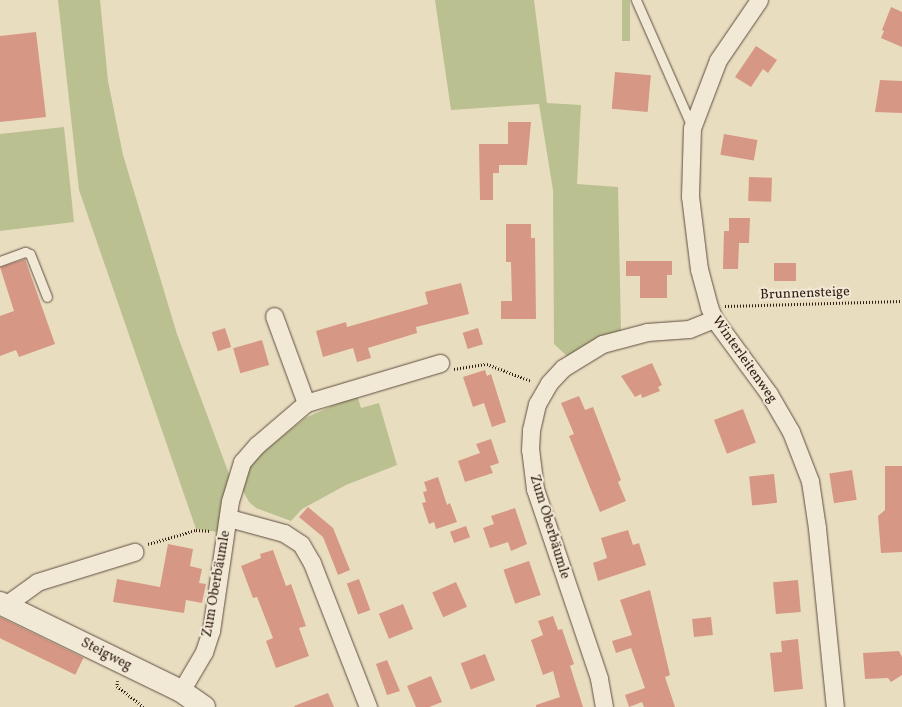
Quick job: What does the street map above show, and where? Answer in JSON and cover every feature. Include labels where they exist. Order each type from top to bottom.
[{"type":"street","name":"Winterleitenweg","points":[[759,0],[718,60],[692,128],[690,196],[699,269],[711,313],[769,394],[791,432],[810,481],[817,528],[835,707]]},
{"type":"street","name":"Zum Oberbäumle","points":[[604,707],[599,678],[531,472],[531,430],[537,404],[547,387],[563,368],[602,344],[647,332],[689,329],[711,313]]},
{"type":"street","points":[[274,316],[306,403]]},
{"type":"street","name":"Zum Oberbäumle","points":[[181,691],[204,652],[211,631],[234,483],[242,462],[257,445],[306,403],[440,363]]},
{"type":"street","name":"Zum Oberbäumle","points":[[229,518],[284,533],[301,544],[312,563],[368,707]]},
{"type":"street","name":"Steigweg","points":[[134,552],[36,582],[3,604],[181,691],[204,707]]},
{"type":"lane","points":[[636,0],[692,128]]},
{"type":"lane","points":[[0,261],[25,252],[30,254],[47,297]]},
{"type":"path","name":"Brunnensteige","points":[[711,313],[902,301]]},
{"type":"path","points":[[440,363],[452,369],[487,364],[547,387]]},
{"type":"path","points":[[134,552],[139,547],[196,530],[215,531]]},
{"type":"path","points":[[121,663],[117,686],[144,707]]},
{"type":"green space","points":[[58,0],[100,0],[108,81],[123,155],[177,334],[232,482],[225,533],[196,529],[79,190]]},
{"type":"green space","points":[[435,0],[534,0],[547,103],[581,105],[577,184],[618,187],[621,331],[567,356],[554,344],[553,190],[539,104],[451,110]]},
{"type":"green space","points":[[622,0],[630,0],[630,41],[622,41]]},
{"type":"green space","points":[[64,127],[74,222],[0,231],[0,134]]},
{"type":"green space","points":[[357,395],[361,408],[379,403],[397,465],[346,485],[302,509],[291,521],[256,508],[249,502],[243,491],[242,483],[245,473],[257,457],[305,418]]},
{"type":"building","points":[[891,7],[902,12],[902,47],[881,38],[884,31],[882,30]]},
{"type":"building","points":[[36,32],[46,117],[0,122],[0,36]]},
{"type":"building","points":[[756,46],[777,60],[768,73],[763,69],[751,87],[735,77]]},
{"type":"building","points":[[615,72],[651,75],[648,112],[612,109]]},
{"type":"building","points":[[880,80],[902,81],[902,113],[875,112]]},
{"type":"building","points":[[508,122],[531,122],[527,165],[499,165],[499,173],[493,173],[493,200],[480,200],[479,144],[508,144]]},
{"type":"building","points":[[724,134],[757,140],[754,161],[720,155]]},
{"type":"building","points":[[749,177],[772,178],[771,202],[748,201]]},
{"type":"building","points":[[729,218],[750,218],[749,243],[739,243],[738,269],[723,269],[724,231],[729,231]]},
{"type":"building","points":[[506,224],[531,224],[531,238],[535,238],[536,319],[501,319],[501,301],[512,301],[511,262],[506,262]]},
{"type":"building","points":[[25,259],[55,344],[19,357],[16,350],[0,356],[0,316],[14,311],[0,267]]},
{"type":"building","points":[[626,261],[672,261],[672,275],[667,275],[667,298],[640,298],[640,276],[626,276]]},
{"type":"building","points":[[774,263],[796,263],[796,281],[774,281]]},
{"type":"building","points":[[461,283],[469,314],[416,327],[417,333],[368,348],[371,358],[357,362],[353,348],[323,357],[316,331],[346,322],[347,327],[428,304],[425,292]]},
{"type":"building","points":[[225,328],[231,347],[218,351],[212,332]]},
{"type":"building","points":[[478,328],[483,344],[468,349],[463,333]]},
{"type":"building","points":[[262,340],[269,365],[240,373],[233,348]]},
{"type":"building","points":[[652,363],[662,385],[658,387],[660,391],[642,398],[641,394],[635,397],[621,376]]},
{"type":"building","points":[[485,370],[487,376],[491,374],[506,422],[492,427],[484,403],[473,407],[463,377]]},
{"type":"building","points":[[579,396],[585,410],[593,407],[621,480],[618,482],[626,501],[600,512],[569,436],[574,434],[561,403]]},
{"type":"building","points":[[743,409],[756,443],[727,454],[714,420]]},
{"type":"building","points":[[491,439],[499,463],[490,466],[493,473],[465,482],[458,461],[480,453],[476,444]]},
{"type":"building","points":[[885,466],[902,466],[902,552],[881,553],[878,516],[885,510]]},
{"type":"building","points":[[852,470],[857,500],[834,503],[829,474]]},
{"type":"building","points":[[774,474],[777,503],[752,505],[749,477]]},
{"type":"building","points":[[438,477],[447,505],[450,503],[457,522],[436,529],[434,522],[429,524],[422,503],[426,502],[423,492],[427,491],[424,482]]},
{"type":"building","points":[[308,507],[333,528],[350,570],[338,575],[323,537],[299,517]]},
{"type":"building","points":[[515,508],[527,544],[511,551],[508,542],[490,548],[483,528],[494,524],[491,516]]},
{"type":"building","points":[[466,526],[470,537],[454,543],[450,532]]},
{"type":"building","points":[[628,530],[633,545],[639,543],[646,565],[598,581],[593,563],[607,558],[601,538]]},
{"type":"building","points":[[168,544],[193,549],[190,566],[202,569],[199,583],[206,584],[202,603],[186,600],[184,613],[113,602],[117,579],[160,587]]},
{"type":"building","points":[[273,550],[286,586],[291,584],[306,626],[299,628],[309,656],[276,668],[266,641],[273,638],[257,597],[253,598],[241,566],[261,558],[260,554]]},
{"type":"building","points":[[529,561],[541,595],[515,604],[503,570]]},
{"type":"building","points":[[359,579],[370,610],[358,614],[347,583]]},
{"type":"building","points":[[798,580],[801,612],[776,614],[773,582]]},
{"type":"building","points":[[456,582],[467,607],[443,617],[432,593]]},
{"type":"building","points":[[650,590],[670,675],[665,677],[675,707],[644,707],[642,702],[629,707],[625,695],[645,688],[631,648],[616,653],[612,641],[632,635],[620,600]]},
{"type":"building","points":[[403,604],[413,629],[389,639],[379,614]]},
{"type":"building","points":[[553,616],[558,630],[562,629],[574,664],[570,666],[583,707],[536,707],[536,705],[560,697],[553,671],[543,675],[531,640],[543,635],[538,621]]},
{"type":"building","points":[[0,617],[84,658],[75,675],[0,638]]},
{"type":"building","points":[[711,617],[713,635],[694,637],[692,619]]},
{"type":"building","points":[[798,639],[803,689],[774,692],[770,653],[782,652],[781,641]]},
{"type":"building","points":[[899,651],[902,657],[902,675],[891,682],[888,678],[865,679],[863,653]]},
{"type":"building","points":[[485,654],[495,680],[471,689],[461,663]]},
{"type":"building","points":[[387,660],[400,691],[387,695],[376,664]]},
{"type":"building","points":[[431,676],[442,702],[429,707],[416,707],[407,686]]},
{"type":"building","points":[[328,693],[334,707],[294,706]]}]
